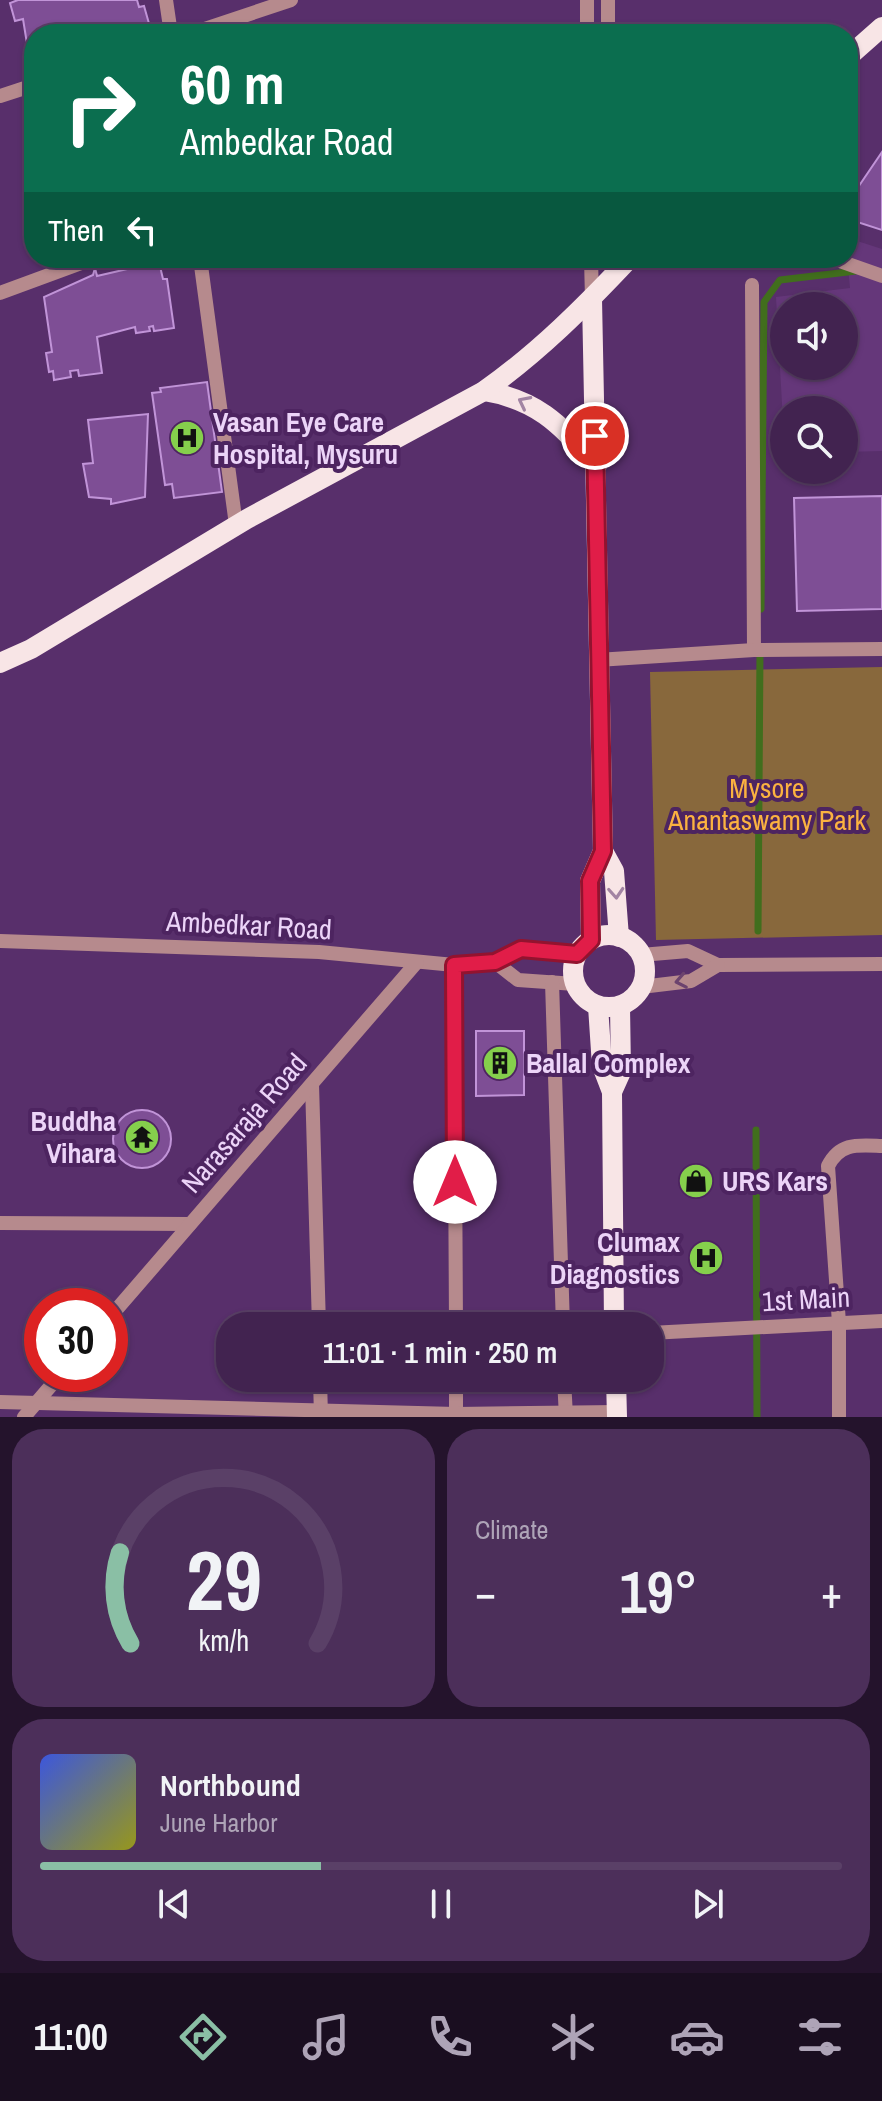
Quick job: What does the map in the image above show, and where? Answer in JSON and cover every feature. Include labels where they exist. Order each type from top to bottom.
[{"type":"main road","points":[[858,48],[882,27]]},
{"type":"main road","points":[[0,663],[31,649],[236,525],[484,391],[512,371],[592,299],[621,268]]},
{"type":"main road","points":[[592,299],[603,851],[590,881],[584,947],[573,974],[575,984],[589,1001],[598,1006],[620,1006],[641,987],[645,971],[641,955],[619,937],[614,871],[603,851]]},
{"type":"main road","points":[[484,391],[518,397],[557,421],[597,465]]},
{"type":"main road","points":[[584,947],[619,937]]},
{"type":"main road","points":[[598,1006],[602,1066],[612,1092],[614,1312]]},
{"type":"main road","points":[[612,1092],[621,1072],[620,1006]]},
{"type":"main road","points":[[616,1392],[617,1414]]},
{"type":"street","points":[[166,0],[170,24]]},
{"type":"street","points":[[220,24],[291,0]]},
{"type":"street","points":[[587,0],[587,24]]},
{"type":"street","points":[[608,0],[608,24]]},
{"type":"street","points":[[0,96],[24,88]]},
{"type":"street","points":[[0,293],[68,268]]},
{"type":"street","points":[[201,268],[236,525]]},
{"type":"street","points":[[591,268],[592,299]]},
{"type":"street","points":[[858,268],[882,276]]},
{"type":"street","points":[[752,285],[754,650]]},
{"type":"street","points":[[597,660],[754,650],[882,649]]},
{"type":"street","name":"Ambedkar Road","points":[[0,941],[319,952],[454,965],[495,962],[521,949],[584,947]]},
{"type":"street","points":[[641,955],[688,951],[718,965],[882,964]]},
{"type":"street","name":"Narasaraja Road","points":[[128,1296],[417,962]]},
{"type":"street","points":[[495,962],[518,980],[575,984]]},
{"type":"street","points":[[454,965],[456,1312]]},
{"type":"street","points":[[641,987],[691,981],[718,965]]},
{"type":"street","points":[[552,982],[563,1312]]},
{"type":"street","points":[[312,1084],[319,1312]]},
{"type":"street","points":[[839,1417],[839,1323],[828,1166],[842,1149],[853,1145],[882,1146]]},
{"type":"street","points":[[0,1223],[190,1224]]},
{"type":"street","name":"1st Main","points":[[664,1332],[882,1321]]},
{"type":"street","points":[[24,1417],[36,1410],[48,1392]]},
{"type":"street","points":[[320,1392],[321,1414]]},
{"type":"street","points":[[456,1392],[456,1416]]},
{"type":"street","points":[[565,1392],[566,1415]]},
{"type":"street","points":[[0,1402],[36,1410],[456,1416],[617,1414]]},
{"type":"shaded area","points":[[858,241],[882,249],[882,451],[858,452],[858,396],[782,396],[781,380],[858,380],[858,292],[817,292],[850,288],[848,268],[858,268]]},
{"type":"green space","name":"Mysore Anantaswamy Park","points":[[882,667],[882,935],[656,940],[650,672]]},
{"type":"building","points":[[18,0],[137,0],[139,7],[144,6],[149,24],[24,25],[23,19],[15,21],[10,3]]},
{"type":"building","points":[[882,152],[882,230],[858,222],[858,187]]},
{"type":"building","points":[[95,268],[97,276],[132,268],[160,268],[163,279],[167,279],[174,328],[154,331],[153,326],[149,327],[150,331],[136,333],[135,327],[97,337],[102,373],[79,376],[78,370],[70,371],[71,377],[54,380],[53,371],[49,372],[46,353],[52,352],[44,297],[93,275]]},
{"type":"building","name":"Vasan Eye Care Hospital, Mysuru","points":[[207,382],[222,492],[174,498],[172,484],[165,485],[152,393],[161,392],[160,388]]},
{"type":"building","points":[[148,414],[145,497],[111,504],[111,499],[89,497],[83,464],[93,463],[88,420]]},
{"type":"building","points":[[882,496],[882,609],[797,611],[794,498]]},
{"type":"building","name":"Ballal Complex","points":[[476,1031],[524,1031],[524,1095],[476,1096]]},
{"type":"building","name":"Buddha Vihara","points":[[142,1110],[163,1118],[171,1139],[163,1160],[142,1168],[121,1160],[113,1139],[121,1118]]},
{"type":"waterway","points":[[761,609],[764,302],[780,280],[856,271]]},
{"type":"waterway","points":[[758,931],[760,649]]},
{"type":"waterway","points":[[756,1130],[757,1417]]},
{"type":"place","name":"Vasan Eye Care Hospital, Mysuru","points":[[187,438]]},
{"type":"place","name":"Ballal Complex","points":[[500,1063]]},
{"type":"place","name":"Buddha Vihara","points":[[142,1137]]},
{"type":"place","name":"URS Kars","points":[[696,1181]]},
{"type":"place","name":"Clumax Diagnostics","points":[[706,1258]]},
{"type":"route","points":[[455,1182],[454,965],[495,962],[521,949],[577,954],[591,940],[590,881],[603,851],[595,436]]}]
